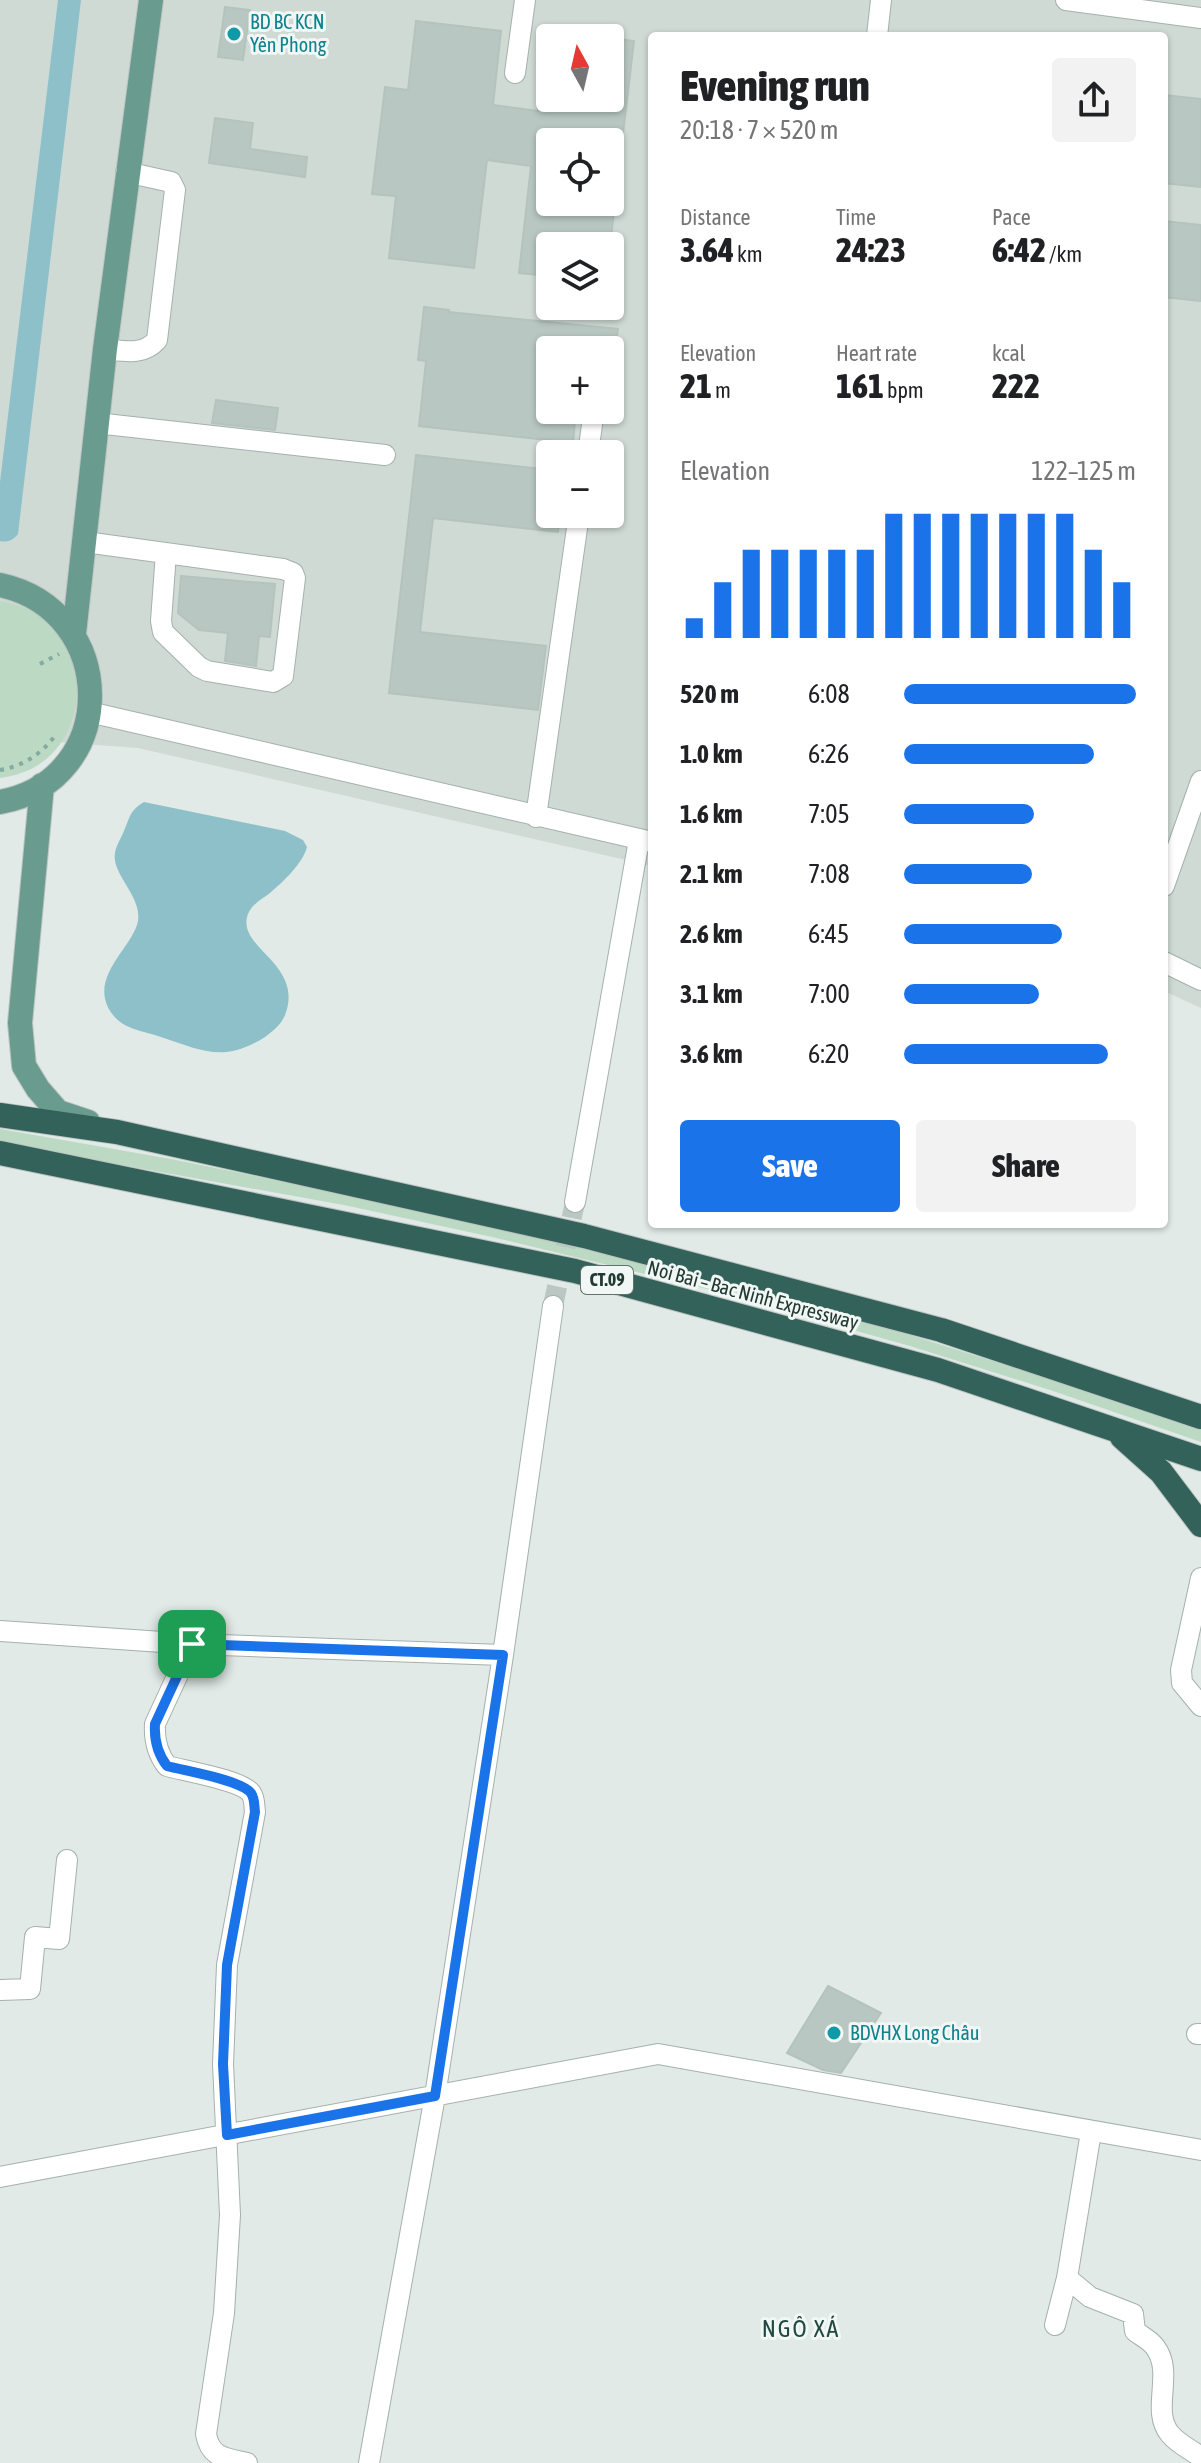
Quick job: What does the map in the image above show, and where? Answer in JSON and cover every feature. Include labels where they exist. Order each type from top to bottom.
[{"type":"highway","name":"Noi Bai – Bac Ninh Expressway","points":[[0,1115],[117,1132],[599,1240],[941,1330],[1201,1417]]},
{"type":"highway","name":"Noi Bai – Bac Ninh Expressway","points":[[0,1153],[575,1271],[938,1370],[1201,1459]]},
{"type":"highway","points":[[1114,1430],[1161,1472],[1201,1525]]},
{"type":"main road","points":[[65,648],[85,542],[126,172],[151,0]]},
{"type":"main road","points":[[0,585],[20,590],[60,616],[65,648],[88,668],[91,690],[89,712],[76,748],[61,769],[42,785],[0,802]]},
{"type":"main road","points":[[42,785],[20,1023],[24,1066],[38,1089],[58,1112],[117,1132]]},
{"type":"street","points":[[515,73],[525,0]]},
{"type":"street","points":[[877,32],[881,0]]},
{"type":"street","points":[[1066,0],[1201,18]]},
{"type":"street","points":[[105,349],[137,352],[151,347],[157,340],[175,190],[171,182],[126,172]]},
{"type":"street","points":[[96,423],[385,455]]},
{"type":"street","points":[[536,817],[577,528]]},
{"type":"street","points":[[85,542],[166,553],[283,569],[293,573],[295,578],[281,679],[273,682],[207,671],[169,639],[163,632],[161,621],[166,553]]},
{"type":"street","points":[[89,712],[646,841],[575,1202]]},
{"type":"street","points":[[1168,875],[1201,781]]},
{"type":"street","points":[[1168,964],[1201,980]]},
{"type":"street","points":[[369,2463],[435,2096],[553,1306]]},
{"type":"street","points":[[1201,1578],[1181,1670],[1182,1683],[1201,1706]]},
{"type":"street","points":[[0,1631],[192,1644],[503,1655]]},
{"type":"street","points":[[192,1644],[155,1724],[161,1758],[167,1766],[250,1791],[255,1812],[227,1965],[223,2064],[230,2215],[224,2313],[206,2434],[214,2455],[247,2463]]},
{"type":"street","points":[[0,1990],[30,1989],[35,1937],[59,1939],[67,1860]]},
{"type":"street","points":[[0,2177],[658,2054],[1201,2150]]},
{"type":"street","points":[[1055,2325],[1067,2278],[1091,2132]]},
{"type":"street","points":[[1067,2278],[1090,2297],[1133,2314],[1135,2331],[1150,2342],[1160,2356],[1164,2375],[1163,2421],[1170,2435],[1201,2457]]},
{"type":"path","points":[[40,664],[65,648]]},
{"type":"path","points":[[0,770],[17,766],[38,754],[61,727]]},
{"type":"shaded area","points":[[0,0],[1201,0],[1201,1008],[1168,993],[1168,32],[648,32],[648,865],[138,748],[0,738]]},
{"type":"green space","points":[[0,601],[34,612],[58,633],[72,660],[77,690],[72,720],[58,747],[34,768],[0,778]]},
{"type":"green space","points":[[0,1129],[171,1159],[465,1219],[856,1318],[1168,1416],[1201,1428],[1201,1442],[910,1346],[707,1289],[344,1205],[0,1143]]},
{"type":"water","points":[[58,0],[81,0],[18,534],[3,542],[0,541],[0,482]]},
{"type":"water","points":[[144,802],[285,831],[303,840],[307,847],[292,872],[248,914],[247,926],[251,937],[279,969],[289,997],[279,1025],[250,1045],[225,1052],[189,1047],[123,1024],[113,1015],[106,1002],[104,989],[107,977],[138,921],[136,903],[117,869],[115,853],[131,814]]},
{"type":"building","name":"BD BC KCN Yên Phong","points":[[225,7],[250,10],[243,60],[218,57]]},
{"type":"building","points":[[416,21],[501,31],[493,105],[536,112],[624,112],[624,40],[634,41],[624,128],[536,128],[536,216],[613,216],[612,232],[536,232],[536,275],[519,273],[531,166],[487,160],[474,268],[389,258],[396,196],[372,194],[385,87],[408,90]]},
{"type":"building","points":[[1168,95],[1201,99],[1201,187],[1168,183]]},
{"type":"building","points":[[215,118],[253,123],[250,149],[307,157],[305,177],[209,163]]},
{"type":"building","points":[[1168,221],[1201,225],[1201,301],[1168,297]]},
{"type":"building","points":[[424,307],[618,329],[617,336],[536,336],[536,424],[575,424],[573,440],[546,440],[419,426],[426,361],[418,360]]},
{"type":"building","points":[[216,400],[278,408],[275,430],[212,423]]},
{"type":"building","points":[[416,455],[536,468],[536,528],[558,528],[558,532],[433,518],[420,632],[546,646],[538,710],[389,693]]},
{"type":"building","points":[[181,576],[275,584],[270,637],[259,636],[256,666],[225,661],[228,633],[199,630],[178,613]]},
{"type":"building","name":"BDVHX Long Châu","points":[[828,1986],[881,2013],[841,2073],[823,2070],[787,2053]]},
{"type":"tunnel","points":[[553,1306],[575,1202]]},
{"type":"place","name":"BD BC KCN Yên Phong","points":[[234,34]]},
{"type":"place","name":"BDVHX Long Châu","points":[[834,2033]]},
{"type":"district","name":"NGÔ XÁ","points":[[801,2329]]},
{"type":"route","points":[[192,1644],[503,1655],[435,2096],[227,2135],[223,2064],[227,1965],[255,1812],[250,1791],[167,1766],[157,1748],[155,1724],[192,1644]]}]
